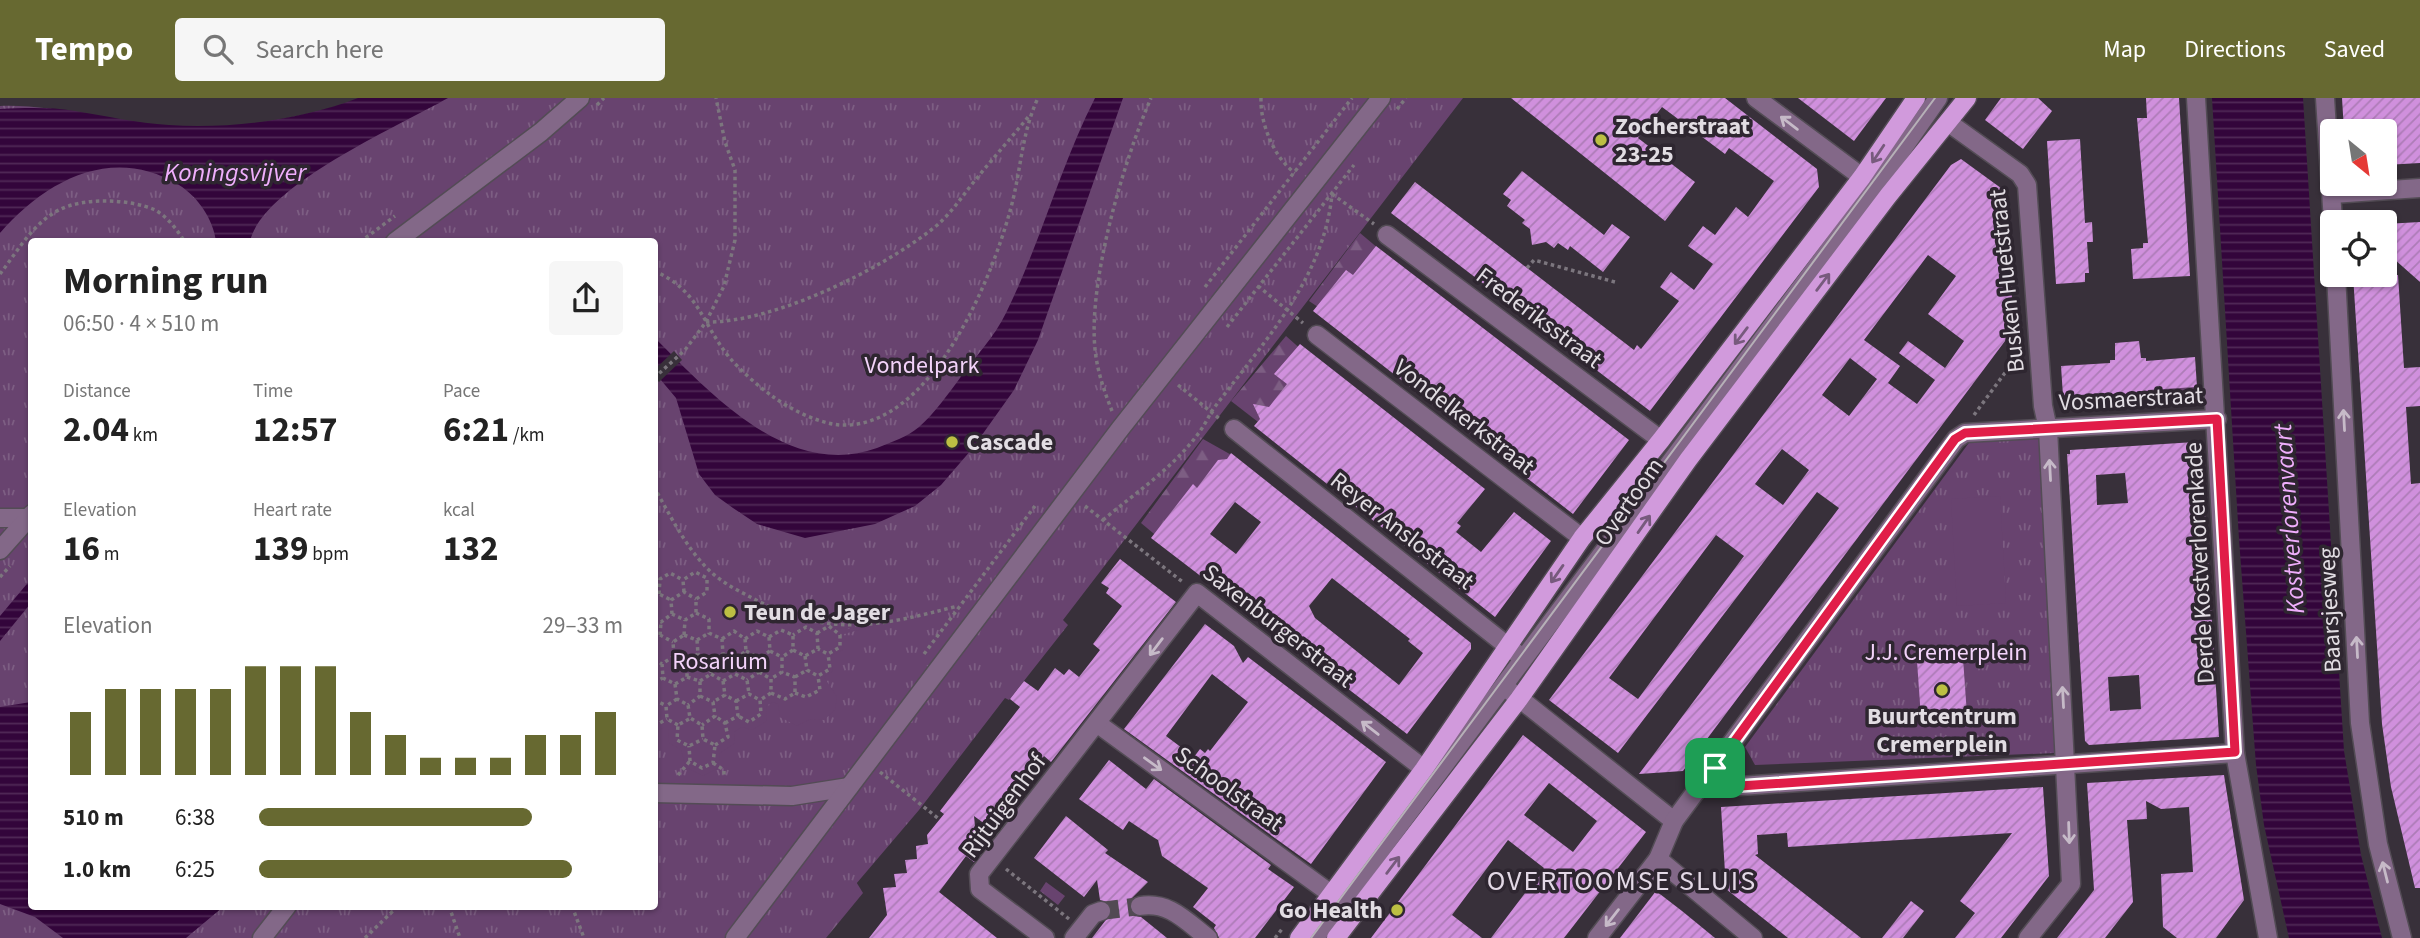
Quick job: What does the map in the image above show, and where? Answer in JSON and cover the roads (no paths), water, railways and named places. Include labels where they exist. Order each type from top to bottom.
[{"type":"main road","name":"Overtoom","points":[[1299,938],[1424,769],[1582,538],[1661,440],[1862,177],[1916,98]]},
{"type":"main road","name":"Overtoom","points":[[1336,938],[1539,672],[1688,460],[1888,196],[1967,98]]},
{"type":"street","points":[[400,238],[541,132],[580,98]]},
{"type":"street","points":[[734,938],[1120,429],[1381,98]]},
{"type":"street","points":[[1756,98],[1862,177]]},
{"type":"street","name":"Overtoom","points":[[1315,938],[1876,187],[1938,98]]},
{"type":"street","name":"Derde Kostverlorenkade","points":[[2196,98],[2235,752],[2262,936]]},
{"type":"street","points":[[2325,98],[2327,119]]},
{"type":"street","name":"Busken Huetstraat","points":[[1949,123],[2020,174],[2027,186],[2048,429]]},
{"type":"street","points":[[2398,190],[2420,188]]},
{"type":"street","name":"Frederiksstraat","points":[[1387,234],[1661,440]]},
{"type":"street","name":"Baarsjesweg","points":[[2337,287],[2360,723],[2378,844],[2402,938]]},
{"type":"street","name":"Vondelkerkstraat","points":[[1317,335],[1582,538]]},
{"type":"street","name":"Vosmaerstraat","points":[[2048,429],[2217,419]]},
{"type":"street","name":"Reyer Anslostraat","points":[[1234,429],[1539,672]]},
{"type":"street","points":[[1597,938],[1658,859],[1674,821],[1955,439],[1965,433],[2048,429],[2071,884],[2028,938]]},
{"type":"street","points":[[0,518],[28,516]]},
{"type":"street","points":[[0,550],[28,518]]},
{"type":"street","name":"Rijtuigenhof","points":[[1045,938],[980,890],[979,874],[1197,593]]},
{"type":"street","name":"Saxenburgerstraat","points":[[1197,593],[1424,769]]},
{"type":"street","points":[[1488,673],[1674,821]]},
{"type":"street","name":"Schoolstraat","points":[[1098,724],[1331,894]]},
{"type":"street","points":[[1715,768],[1740,786],[2235,752]]},
{"type":"street","points":[[658,793],[792,796],[849,787]]},
{"type":"street","points":[[1658,859],[1753,938]]},
{"type":"street","points":[[1140,906],[1155,903],[1165,906],[1208,938]]},
{"type":"street","points":[[262,938],[284,910]]},
{"type":"street","points":[[1077,933],[1093,914],[1101,911]]},
{"type":"water","name":"Koningsvijver","points":[[358,98],[448,98],[335,159],[305,179],[260,220],[251,238],[215,238],[208,217],[186,190],[154,173],[129,168],[105,168],[81,174],[59,184],[18,214],[0,233],[0,109],[57,109],[157,124],[216,126],[289,117]]},
{"type":"water","points":[[1095,98],[1123,98],[1038,340],[1014,390],[972,449],[941,485],[915,506],[875,524],[805,538],[757,524],[715,495],[699,474],[676,398],[658,377],[658,341],[726,406],[783,442],[813,452],[844,455],[877,448],[904,436],[919,427],[936,410],[1001,322],[1018,287]]},
{"type":"water","name":"Kostverlorenvaart","points":[[2212,98],[2303,98],[2344,751],[2361,855],[2382,938],[2289,938],[2264,825],[2256,765],[2239,539]]},
{"type":"water","points":[[28,583],[28,607],[0,641],[0,616]]},
{"type":"water","points":[[28,702],[28,910],[219,910],[186,938],[63,938],[35,917],[0,904],[0,707]]},
{"type":"tunnel","points":[[1101,911],[1140,906]]},
{"type":"tram line","points":[[1311,938],[1935,98]]},
{"type":"place","name":"Zocherstraat 23-25","points":[[1601,140]]},
{"type":"place","name":"Cascade","points":[[952,442]]},
{"type":"place","name":"Teun de Jager","points":[[730,612]]},
{"type":"place","name":"Buurtcentrum Cremerplein","points":[[1942,690]]},
{"type":"place","name":"Go Health","points":[[1397,910]]},
{"type":"district","name":"OVERTOOMSE SLUIS","points":[[1622,881]]},
{"type":"park label","name":"Vondelpark","points":[[922,365]]},
{"type":"park label","name":"J.J. Cremerplein","points":[[1946,652]]},
{"type":"park label","name":"Rosarium","points":[[720,661]]}]
